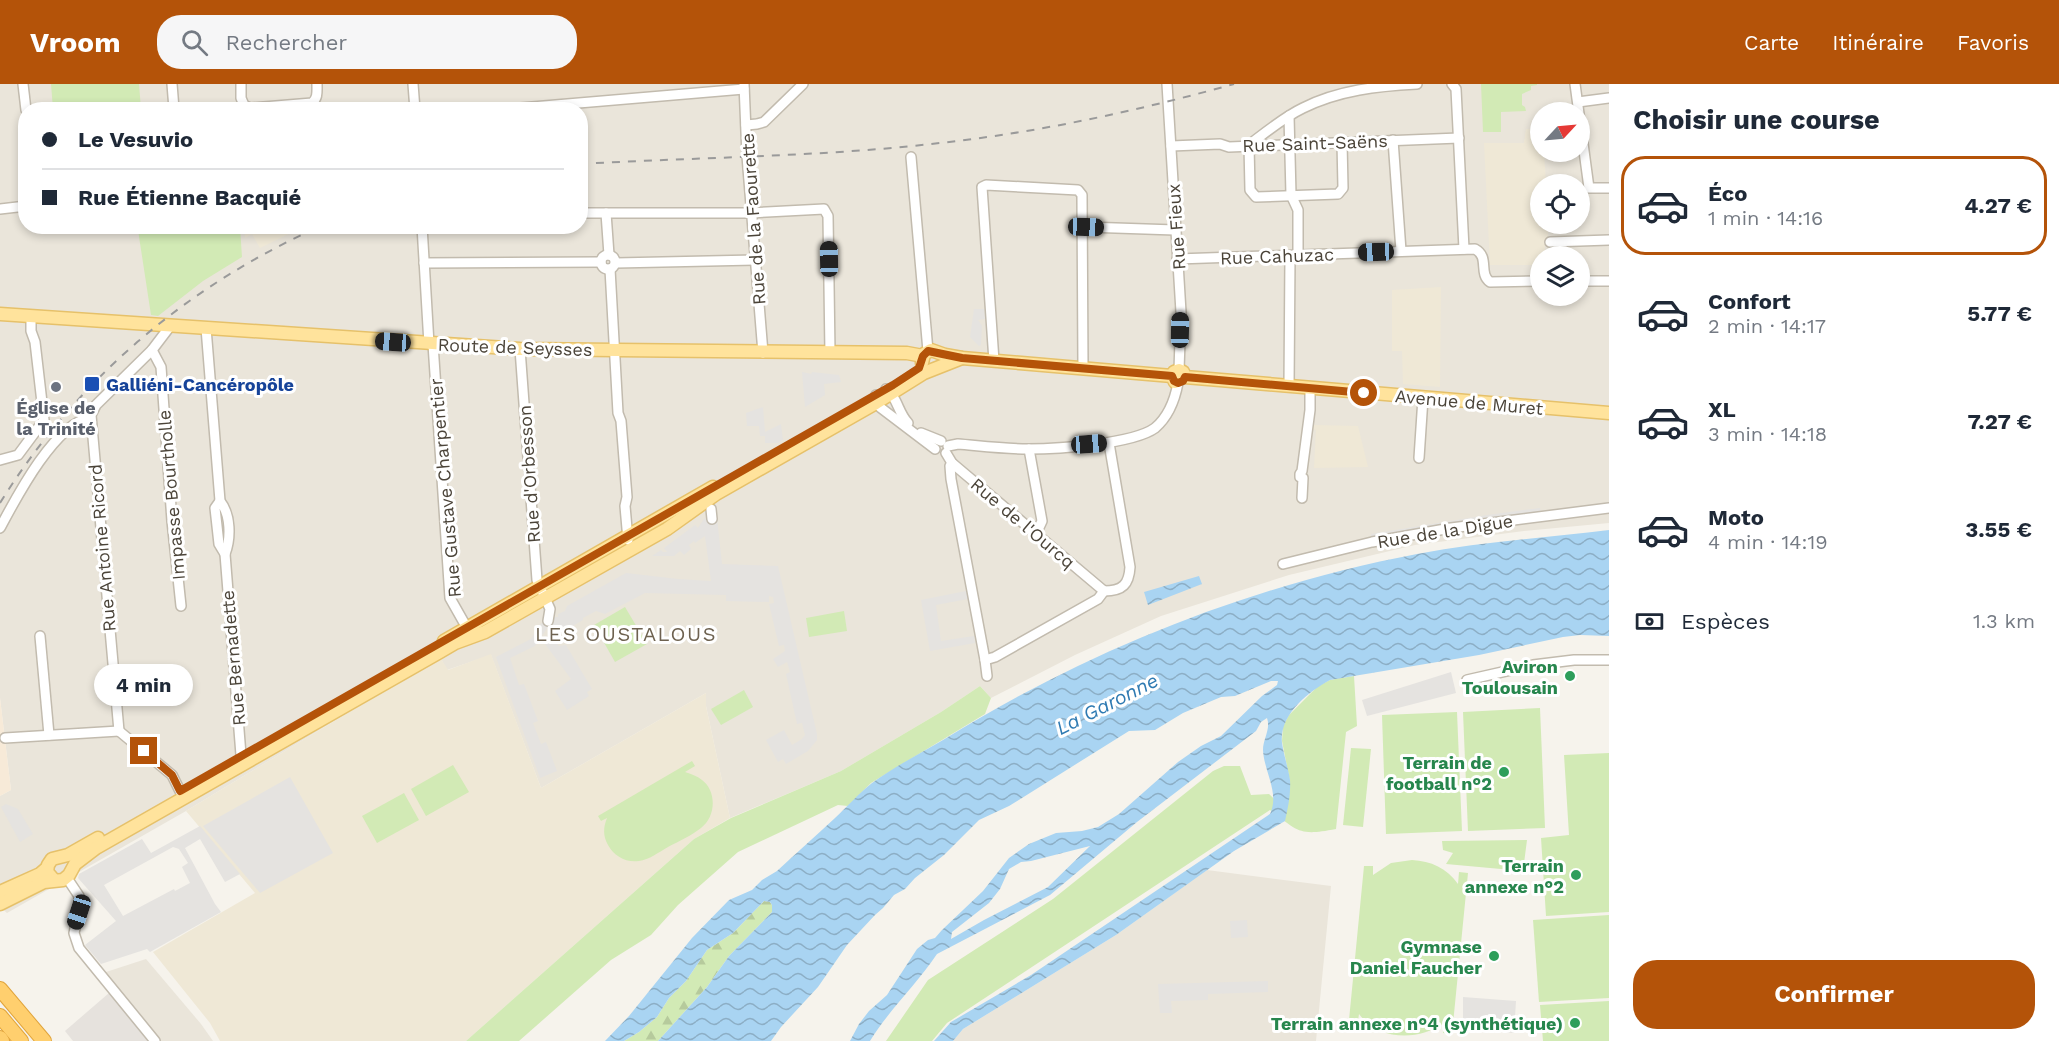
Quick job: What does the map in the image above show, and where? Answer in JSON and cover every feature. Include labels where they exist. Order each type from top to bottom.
[{"type":"highway","points":[[0,989],[44,1041]]},
{"type":"highway","points":[[0,1016],[21,1041]]},
{"type":"main road","name":"Route de Seysses","points":[[0,314],[520,349],[913,354],[930,360]]},
{"type":"main road","name":"Avenue de Muret","points":[[930,360],[962,358],[1289,386],[1310,392],[1423,398],[1609,413]]},
{"type":"main road","points":[[243,758],[455,643],[485,632],[667,529],[716,494],[883,395],[930,360]]},
{"type":"main road","points":[[0,892],[40,874],[52,859],[62,857],[181,794],[467,628],[545,598],[628,536],[883,395]]},
{"type":"main road","points":[[0,904],[44,882],[64,876],[96,848],[181,794]]},
{"type":"main road","points":[[62,857],[69,862],[64,876]]},
{"type":"main road","points":[[47,868],[49,875],[64,876]]},
{"type":"street","points":[[23,84],[25,102]]},
{"type":"street","points":[[172,84],[173,102]]},
{"type":"street","points":[[241,84],[243,102]]},
{"type":"street","points":[[313,102],[316,100],[317,84]]},
{"type":"street","points":[[413,84],[414,102]]},
{"type":"street","points":[[746,125],[757,124],[770,117],[802,84]]},
{"type":"street","name":"Rue Fieux","points":[[943,447],[958,444],[1029,449],[1109,443],[1139,436],[1157,426],[1165,418],[1173,400],[1178,376],[1181,312],[1167,84]]},
{"type":"street","points":[[1342,142],[1343,188],[1338,194],[1256,197],[1252,194],[1249,145],[1289,116],[1304,107],[1350,91],[1418,84]]},
{"type":"street","points":[[1452,84],[1456,89],[1464,249],[1475,249],[1482,253],[1484,277],[1490,282],[1530,281]]},
{"type":"street","points":[[1575,84],[1578,102],[1609,98]]},
{"type":"street","points":[[579,102],[744,86]]},
{"type":"street","name":"Rue de la Faourette","points":[[744,86],[763,353]]},
{"type":"street","points":[[1289,116],[1291,195],[1298,210],[1289,386]]},
{"type":"street","name":"Rue Saint-Saëns","points":[[1171,146],[1459,138]]},
{"type":"street","points":[[1393,140],[1401,251]]},
{"type":"street","points":[[911,157],[930,360]]},
{"type":"street","points":[[1586,162],[1589,188],[1609,188]]},
{"type":"street","points":[[994,361],[982,187],[986,185],[1078,190],[1082,195],[1083,368]]},
{"type":"street","points":[[0,209],[18,207]]},
{"type":"street","points":[[588,213],[752,212],[820,208],[827,212],[830,353]]},
{"type":"street","points":[[606,213],[611,262],[618,413],[621,421],[626,486],[627,552]]},
{"type":"street","points":[[1086,227],[1175,230]]},
{"type":"street","name":"Rue Gustave Charpentier","points":[[422,234],[450,598],[467,628]]},
{"type":"street","points":[[1550,242],[1609,240]]},
{"type":"street","name":"Rue Cahuzac","points":[[1177,259],[1464,249]]},
{"type":"street","points":[[424,263],[601,262],[603,268],[611,262],[755,260]]},
{"type":"street","points":[[1590,281],[1609,281]]},
{"type":"street","points":[[0,460],[18,455],[44,420],[35,342],[31,331],[31,316]]},
{"type":"street","points":[[0,528],[24,483],[46,453],[75,423],[90,418],[96,405],[152,350],[171,325]]},
{"type":"street","name":"Rue Bernadette","points":[[206,328],[220,501],[226,509],[229,543],[225,554],[243,758]]},
{"type":"street","name":"Rue d'Orbesson","points":[[520,349],[537,580],[545,598],[548,621]]},
{"type":"street","name":"Impasse Bourtholle","points":[[152,350],[161,367],[172,521],[181,606]]},
{"type":"street","points":[[1302,498],[1303,478],[1300,474],[1308,414],[1307,401],[1310,392]]},
{"type":"street","points":[[883,395],[909,425],[943,447]]},
{"type":"street","points":[[883,395],[880,408],[943,447]]},
{"type":"street","points":[[1419,458],[1423,398]]},
{"type":"street","name":"Rue Antoine Ricord","points":[[90,418],[119,731]]},
{"type":"street","points":[[986,660],[1098,599],[1104,591],[1114,591],[1125,585],[1130,578],[1109,443]]},
{"type":"street","name":"Rue de l'Ourcq","points":[[943,447],[952,463],[1104,591]]},
{"type":"street","points":[[1029,449],[1042,521],[1036,534]]},
{"type":"street","points":[[952,463],[950,466],[987,676]]},
{"type":"street","points":[[954,490],[956,483],[965,474]]},
{"type":"street","name":"Rue de la Digue","points":[[1283,564],[1372,542],[1451,528],[1609,508]]},
{"type":"street","points":[[1027,526],[1037,517],[1039,511]]},
{"type":"street","points":[[545,598],[561,612]]},
{"type":"street","points":[[39,636],[49,735]]},
{"type":"street","points":[[1467,680],[1533,665],[1574,660],[1609,660]]},
{"type":"street","points":[[5,738],[119,731],[172,775],[181,794]]},
{"type":"street","points":[[64,876],[79,896],[79,912],[74,933],[80,948],[155,1041]]},
{"type":"shaded area","points":[[0,84],[1609,84],[1609,523],[1415,545],[1289,575],[1161,616],[1075,655],[991,698],[980,686],[941,712],[841,771],[730,818],[706,706],[706,693],[541,788],[491,655],[447,670],[440,657],[186,811],[7,913],[0,907],[0,796],[11,790],[0,698]]},
{"type":"shaded area","points":[[1526,129],[1530,129],[1530,162],[1545,162],[1545,174],[1530,174],[1530,234],[1548,234],[1548,240],[1545,246],[1530,246],[1530,265],[1490,265],[1484,143],[1524,143]]},
{"type":"shaded area","points":[[252,234],[289,234],[260,248]]},
{"type":"shaded area","points":[[1441,287],[1440,387],[1403,384],[1402,351],[1392,351],[1392,290]]},
{"type":"shaded area","points":[[974,309],[984,309],[985,319],[978,320],[982,326],[981,345],[979,346],[970,337]]},
{"type":"shaded area","points":[[802,372],[839,375],[841,382],[824,384],[825,395],[805,407]]},
{"type":"shaded area","points":[[763,407],[765,432],[781,424],[783,440],[778,443],[765,443],[765,436],[760,436],[759,426],[747,426],[746,413]]},
{"type":"shaded area","points":[[1313,425],[1358,426],[1368,467],[1314,468],[1316,430],[1313,429]]},
{"type":"shaded area","points":[[1540,508],[1541,513],[1488,519],[1371,539],[1371,534]]},
{"type":"shaded area","points":[[717,518],[722,564],[778,566],[817,740],[808,751],[786,764],[783,759],[778,762],[766,740],[784,730],[792,745],[805,735],[802,723],[797,724],[786,674],[790,672],[787,662],[778,667],[773,659],[785,651],[784,645],[779,646],[769,604],[774,603],[773,597],[769,596],[769,602],[726,601],[726,595],[645,593],[605,614],[596,611],[557,635],[555,641],[559,646],[566,645],[592,689],[587,692],[589,696],[567,710],[555,691],[571,679],[545,644],[550,641],[553,634],[551,627],[547,628],[535,646],[510,658],[519,685],[524,684],[538,721],[533,723],[541,744],[546,742],[557,771],[540,778],[496,657],[531,639],[539,625],[552,617],[558,617],[558,614],[565,611],[567,606],[626,573],[711,581],[705,536],[689,545],[691,549],[684,555],[680,551],[674,556],[652,556],[661,550],[667,552],[664,548],[695,525],[698,528],[704,519]]},
{"type":"shaded area","points":[[966,591],[968,599],[936,605],[941,641],[974,636],[975,643],[930,651],[921,600]]},
{"type":"shaded area","points":[[491,654],[541,788],[706,693],[706,706],[730,818],[694,839],[466,1041],[220,1041],[210,1023],[153,952],[255,893],[186,811],[440,657],[448,670]]},
{"type":"shaded area","points":[[1451,672],[1456,693],[1367,716],[1362,700]]},
{"type":"shaded area","points":[[0,698],[11,790],[0,796]]},
{"type":"shaded area","points":[[290,777],[333,853],[260,893],[203,826]]},
{"type":"shaded area","points":[[6,804],[18,809],[33,834],[20,842],[1,807]]},
{"type":"shaded area","points":[[200,826],[240,874],[225,882],[200,839],[185,848],[221,912],[150,952],[147,949],[101,964],[85,945],[116,921],[78,878],[79,874],[142,839],[151,853]],"holes":[[[173,847],[179,849],[188,863],[182,867],[190,883],[123,916],[104,885]]]},
{"type":"shaded area","points":[[1207,870],[1331,886],[1316,1041],[953,1041],[963,1029],[1116,935]]},
{"type":"shaded area","points":[[1247,920],[1248,937],[1231,938],[1230,921]]},
{"type":"shaded area","points":[[146,959],[213,1041],[160,1041],[106,974],[106,972]]},
{"type":"shaded area","points":[[1268,981],[1268,992],[1208,994],[1208,1000],[1171,1001],[1172,1013],[1160,1013],[1158,984]]},
{"type":"shaded area","points":[[116,987],[160,1041],[73,1041],[65,1031]]},
{"type":"shaded area","points":[[1463,997],[1516,1001],[1514,1033],[1463,1028]]},
{"type":"green space","points":[[51,84],[139,84],[140,102],[52,102]]},
{"type":"green space","points":[[1481,84],[1537,85],[1531,86],[1531,90],[1522,94],[1522,105],[1526,111],[1501,112],[1501,132],[1483,132]]},
{"type":"green space","points":[[139,234],[240,234],[242,257],[203,281],[158,316],[151,315]]},
{"type":"green space","points":[[625,607],[647,644],[615,662],[594,625]]},
{"type":"green space","points":[[844,611],[847,631],[809,637],[806,618]]},
{"type":"green space","points":[[1354,676],[1357,726],[1346,732],[1336,829],[1314,832],[1300,830],[1270,810],[947,1023],[932,1041],[886,1041],[928,980],[1053,899],[1213,771],[1224,766],[1240,766],[1251,795],[1269,794],[1286,810],[1290,782],[1282,741],[1283,726],[1289,715],[1318,686],[1330,680]]},
{"type":"green space","points":[[980,686],[991,698],[985,714],[871,783],[848,806],[838,805],[738,852],[678,905],[651,935],[611,960],[519,1041],[466,1041],[694,839],[731,818],[841,771],[941,712]]},
{"type":"green space","points":[[744,690],[753,707],[721,725],[711,709]]},
{"type":"green space","name":"Terrain de football n°2","points":[[1540,708],[1545,828],[1468,831],[1463,712]]},
{"type":"green space","points":[[1457,712],[1462,831],[1386,834],[1382,715]]},
{"type":"green space","points":[[1351,748],[1371,749],[1363,827],[1343,825]]},
{"type":"green space","points":[[1609,753],[1609,912],[1546,916],[1541,838],[1569,835],[1564,755]]},
{"type":"green space","points":[[692,761],[695,766],[685,772],[702,780],[712,797],[712,811],[706,823],[693,834],[646,859],[630,861],[617,855],[605,838],[604,829],[607,818],[601,821],[598,816]]},
{"type":"green space","points":[[453,765],[469,792],[426,816],[411,789]]},
{"type":"green space","points":[[404,793],[419,820],[377,843],[362,816]]},
{"type":"green space","points":[[1527,840],[1523,871],[1446,864],[1453,853],[1443,850],[1442,841]]},
{"type":"green space","points":[[1412,860],[1438,866],[1458,884],[1459,872],[1468,873],[1452,1034],[1443,1033],[1444,1023],[1423,1033],[1400,1035],[1377,1029],[1359,1014],[1358,1021],[1349,1020],[1364,866],[1373,866],[1373,875],[1391,863]]},
{"type":"green space","points":[[764,901],[770,902],[772,912],[729,956],[707,987],[658,1041],[624,1041],[657,1017],[707,950],[733,933]]},
{"type":"green space","points":[[1609,915],[1609,998],[1539,1002],[1533,920]]},
{"type":"green space","name":"Terrain annexe n°4 (synthétique)","points":[[1609,1001],[1609,1041],[1543,1041],[1540,1005]]},
{"type":"water","name":"La Garonne","points":[[1609,530],[1609,636],[1563,637],[1479,655],[1330,680],[1321,685],[1304,698],[1290,714],[1282,733],[1290,785],[1285,821],[1234,851],[1116,935],[963,1029],[953,1041],[934,1041],[951,1022],[1031,975],[1270,814],[1273,798],[1263,750],[1268,726],[1267,718],[1261,722],[1256,731],[1137,822],[1050,895],[937,954],[870,1041],[850,1041],[869,1011],[887,995],[917,949],[928,940],[935,938],[983,891],[1009,858],[1029,844],[1056,833],[1098,827],[1119,814],[1178,762],[1221,736],[1262,696],[1277,685],[1278,681],[1271,681],[1235,696],[1221,697],[1183,713],[1155,730],[1129,731],[1009,806],[979,820],[944,855],[905,889],[894,895],[875,915],[847,945],[818,987],[771,1041],[658,1041],[707,987],[729,956],[772,912],[770,902],[764,901],[733,933],[707,950],[657,1017],[624,1041],[605,1041],[629,1016],[692,938],[729,900],[752,890],[762,880],[777,871],[862,791],[898,766],[998,707],[1055,677],[1171,625],[1231,603],[1354,567],[1489,543]],"holes":[[[1090,846],[1048,887],[984,920],[951,939],[952,932],[989,903],[1000,889],[1009,869],[1021,862]]]},
{"type":"water","points":[[1199,576],[1202,584],[1148,605],[1144,592]]},
{"type":"railway","points":[[588,164],[805,154],[940,143],[1088,120],[1234,84]]},
{"type":"railway","points":[[0,503],[30,458],[64,416],[100,376],[140,340],[181,307],[226,277],[305,234]]},
{"type":"place","name":"Galliéni-Cancéropôle","points":[[92,384]]},
{"type":"place","name":"Église de la Trinité","points":[[56,387]]},
{"type":"place","name":"Aviron Toulousain","points":[[1570,676]]},
{"type":"place","name":"Terrain de football n°2","points":[[1504,772]]},
{"type":"place","name":"Terrain annexe n°2","points":[[1576,875]]},
{"type":"place","name":"Gymnase Daniel Faucher","points":[[1494,956]]},
{"type":"place","name":"Terrain annexe n°4 (synthétique)","points":[[1575,1023]]},
{"type":"district","name":"LES OUSTALOUS","points":[[626,634]]},
{"type":"route","points":[[144,751],[172,775],[180,791],[893,385],[916,371],[928,351],[962,358],[1172,376],[1172,379],[1178,383],[1185,377],[1364,393]]}]
